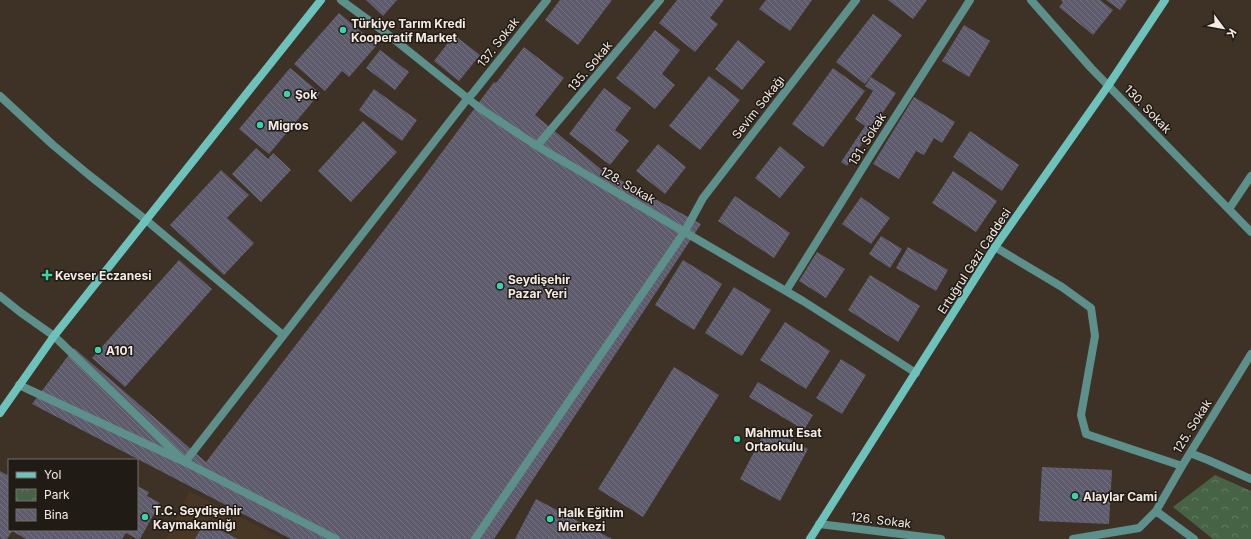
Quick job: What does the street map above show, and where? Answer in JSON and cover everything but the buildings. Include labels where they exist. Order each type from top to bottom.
[{"type":"street","points":[[0,413],[54,336],[321,0]]},
{"type":"street","name":"128. Sokak","points":[[341,0],[386,33],[468,98],[537,146],[786,291],[916,373]]},
{"type":"street","name":"137. Sokak","points":[[185,462],[468,98],[473,94],[547,0]]},
{"type":"street","name":"135. Sokak","points":[[537,146],[660,0]]},
{"type":"street","name":"Sevim Sokağı","points":[[476,539],[685,231],[703,198],[856,0]]},
{"type":"street","name":"131. Sokak","points":[[786,291],[970,0]]},
{"type":"street","name":"130. Sokak","points":[[1032,0],[1091,68],[1251,232]]},
{"type":"street","name":"Ertuğrul Gazi Caddesi","points":[[810,539],[996,247],[1108,86],[1165,0]]},
{"type":"street","points":[[0,96],[53,145],[146,220],[283,335]]},
{"type":"street","points":[[1229,209],[1251,176]]},
{"type":"street","points":[[996,247],[1062,287],[1091,308],[1095,336],[1081,415],[1086,434],[1182,466]]},
{"type":"street","points":[[0,296],[54,336],[185,462]]},
{"type":"street","name":"125. Sokak","points":[[1156,511],[1251,354]]},
{"type":"street","points":[[19,386],[185,462],[336,539]]},
{"type":"street","points":[[0,402],[19,386]]},
{"type":"street","points":[[1190,453],[1251,479]]},
{"type":"street","points":[[1073,539],[1139,528],[1156,511],[1194,539]]},
{"type":"street","name":"126. Sokak","points":[[819,524],[941,539]]},
{"type":"shaded area","points":[[189,491],[283,539],[166,539]]},
{"type":"green space","points":[[1215,475],[1251,491],[1251,539],[1213,539],[1173,507]]},
{"type":"place","name":"Türkiye Tarım Kredi Kooperatif Market","points":[[343,30]]},
{"type":"place","name":"Şok","points":[[287,94]]},
{"type":"place","name":"Migros","points":[[260,125]]},
{"type":"place","name":"Kevser Eczanesi","points":[[47,275]]},
{"type":"place","name":"Seydişehir Pazar Yeri","points":[[500,286]]},
{"type":"place","name":"A101","points":[[98,350]]},
{"type":"place","name":"Mahmut Esat Ortaokulu","points":[[737,439]]},
{"type":"place","name":"Alaylar Cami","points":[[1075,496]]},
{"type":"place","name":"T.C. Seydişehir Kaymakamlığı","points":[[145,517]]},
{"type":"place","name":"Halk Eğitim Merkezi","points":[[550,519]]}]
